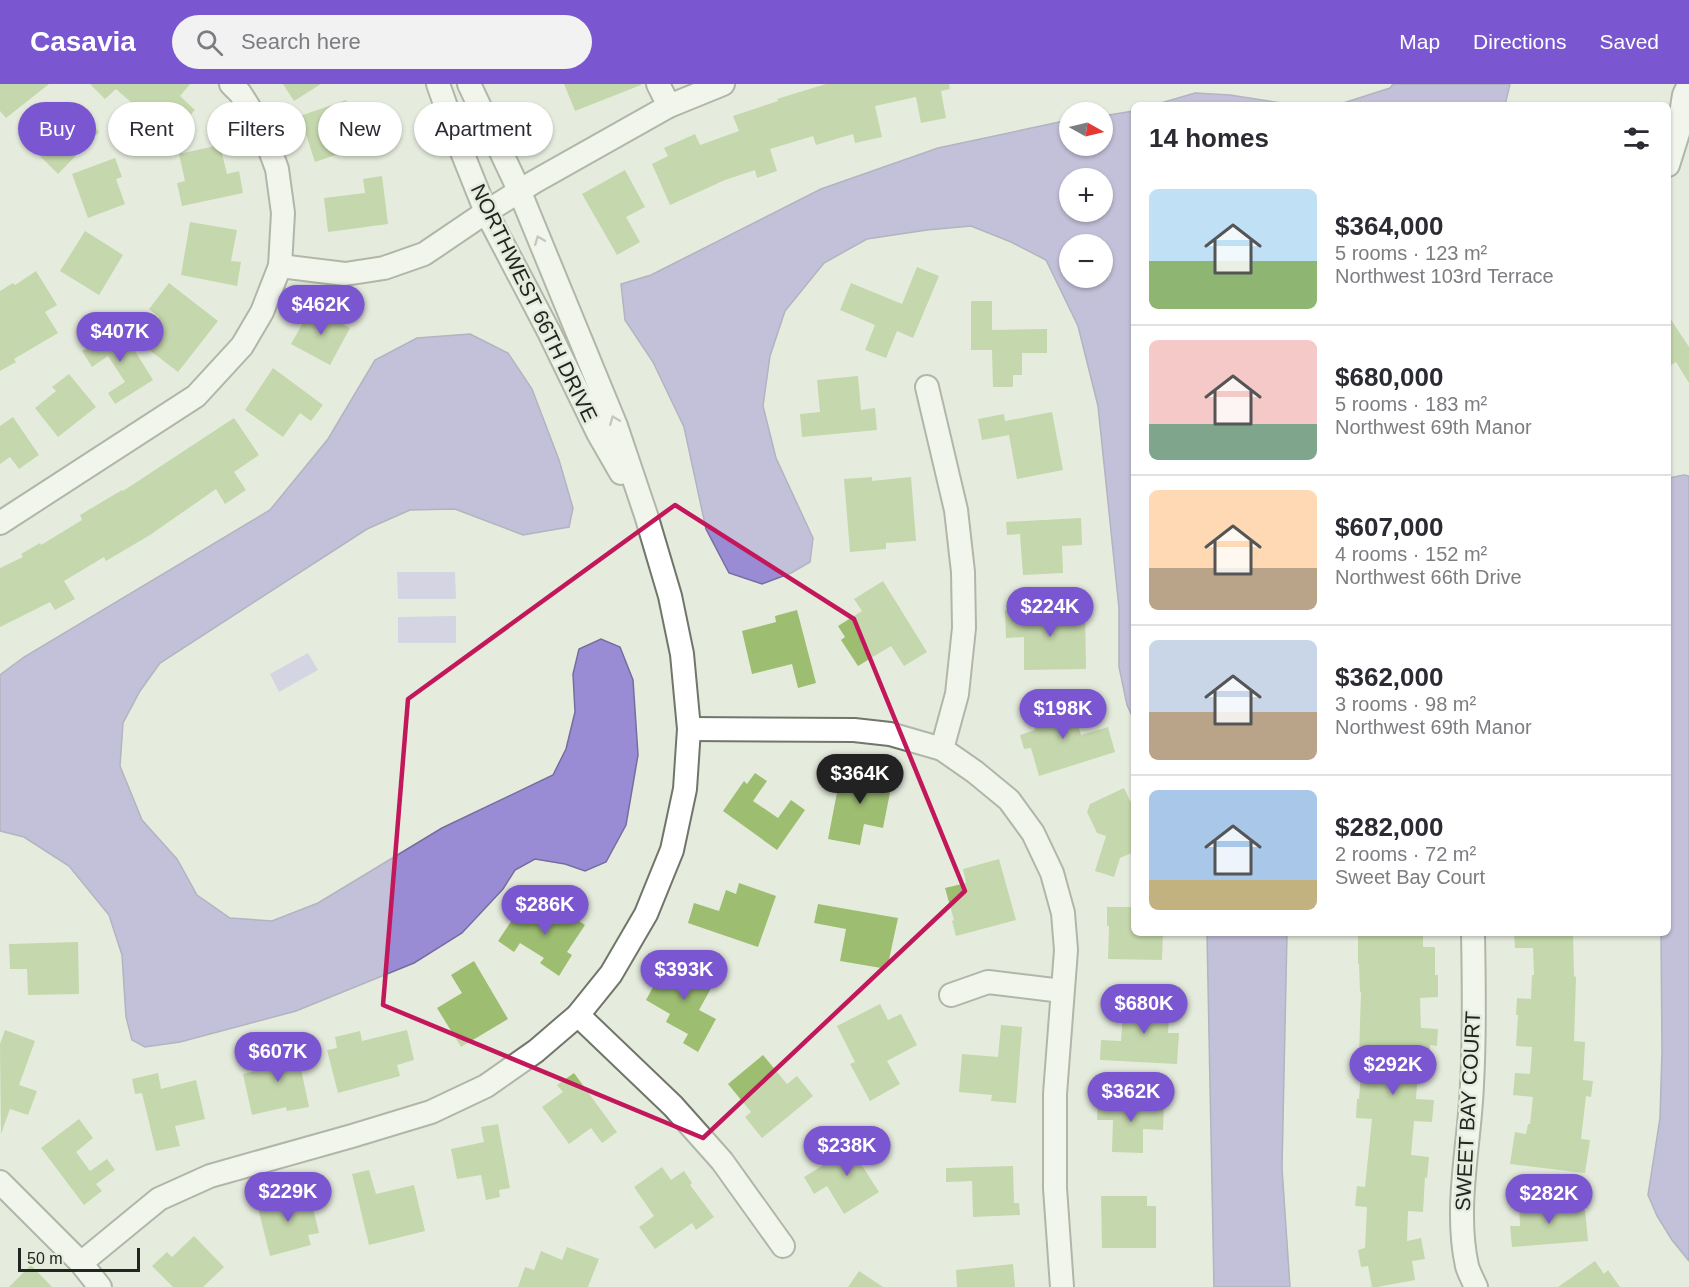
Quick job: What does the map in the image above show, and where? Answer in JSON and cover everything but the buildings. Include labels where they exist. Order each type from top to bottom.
[{"type":"street","points":[[0,523],[196,396],[242,346],[262,312],[280,266],[283,213],[277,169],[262,128],[240,93],[231,84]]},
{"type":"street","name":"NORTHWEST 66TH DRIVE","points":[[438,84],[486,212],[549,332],[598,433],[646,515]]},
{"type":"street","name":"NORTHWEST 66TH DRIVE","points":[[81,1263],[159,1199],[210,1176],[431,1112],[486,1086],[536,1051],[578,1015],[611,974],[646,914],[672,850],[685,789],[689,729],[682,654],[670,597],[646,515],[616,426],[519,190],[469,84]]},
{"type":"street","points":[[658,84],[669,106]]},
{"type":"street","points":[[280,266],[345,274],[384,268],[424,254],[519,190],[669,106],[723,84]]},
{"type":"street","points":[[1671,155],[1678,133],[1684,95],[1689,84]]},
{"type":"street","points":[[927,387],[956,510],[963,572],[964,628],[957,694],[942,749]]},
{"type":"street","points":[[689,729],[854,730],[890,734],[942,749],[1009,800],[1033,833],[1052,873],[1063,913],[1066,950],[1054,1094],[1054,1188],[1062,1287]]},
{"type":"street","name":"SWEET BAY COURT","points":[[1473,936],[1475,1012],[1462,1227],[1468,1267],[1476,1287]]},
{"type":"street","points":[[951,995],[988,982],[1062,992]]},
{"type":"street","points":[[578,1015],[673,1106],[708,1145],[783,1246]]},
{"type":"street","points":[[0,1182],[81,1263],[100,1287]]},
{"type":"highlighted area","points":[[675,505],[854,619],[965,891],[703,1138],[383,1005],[408,699]]},
{"type":"shaded area","points":[[1393,84],[1510,84],[1506,102],[1346,102],[1390,88]]},
{"type":"shaded area","points":[[1195,93],[1230,95],[1276,102],[1164,102]]},
{"type":"shaded area","points":[[1131,111],[1131,714],[1119,667],[1119,608],[1098,406],[1078,326],[1060,288],[1113,288],[1113,234],[1059,234],[1059,287],[1046,260],[1011,242],[971,226],[867,239],[824,263],[785,311],[770,356],[763,406],[776,458],[813,538],[810,562],[791,573],[762,584],[729,573],[706,529],[684,427],[653,362],[625,320],[621,284],[651,275],[821,189],[938,148],[1059,122],[1059,156],[1113,156],[1113,114]]},
{"type":"shaded area","points":[[470,334],[508,353],[532,389],[559,460],[573,508],[569,527],[523,535],[455,509],[410,510],[367,529],[160,663],[140,691],[123,723],[120,766],[142,820],[177,859],[197,895],[230,918],[272,921],[318,903],[442,828],[553,775],[566,749],[575,712],[573,674],[579,649],[601,639],[620,647],[633,680],[638,755],[626,825],[606,862],[585,871],[565,864],[535,859],[515,870],[503,889],[462,933],[414,963],[296,1011],[180,1042],[145,1047],[132,1040],[126,1017],[122,955],[109,915],[69,866],[24,837],[0,831],[0,675],[24,657],[270,510],[328,439],[375,360],[417,338]]},
{"type":"shaded area","points":[[1689,476],[1689,1261],[1657,1216],[1648,1195],[1660,1118],[1661,936],[1671,936],[1671,477]]},
{"type":"shaded area","points":[[397,572],[455,572],[456,599],[398,599]]},
{"type":"shaded area","points":[[456,616],[456,643],[398,643],[398,617]]},
{"type":"shaded area","points":[[308,653],[318,670],[279,692],[270,674]]},
{"type":"shaded area","points":[[1207,936],[1287,936],[1282,1168],[1290,1287],[1214,1287]]}]
